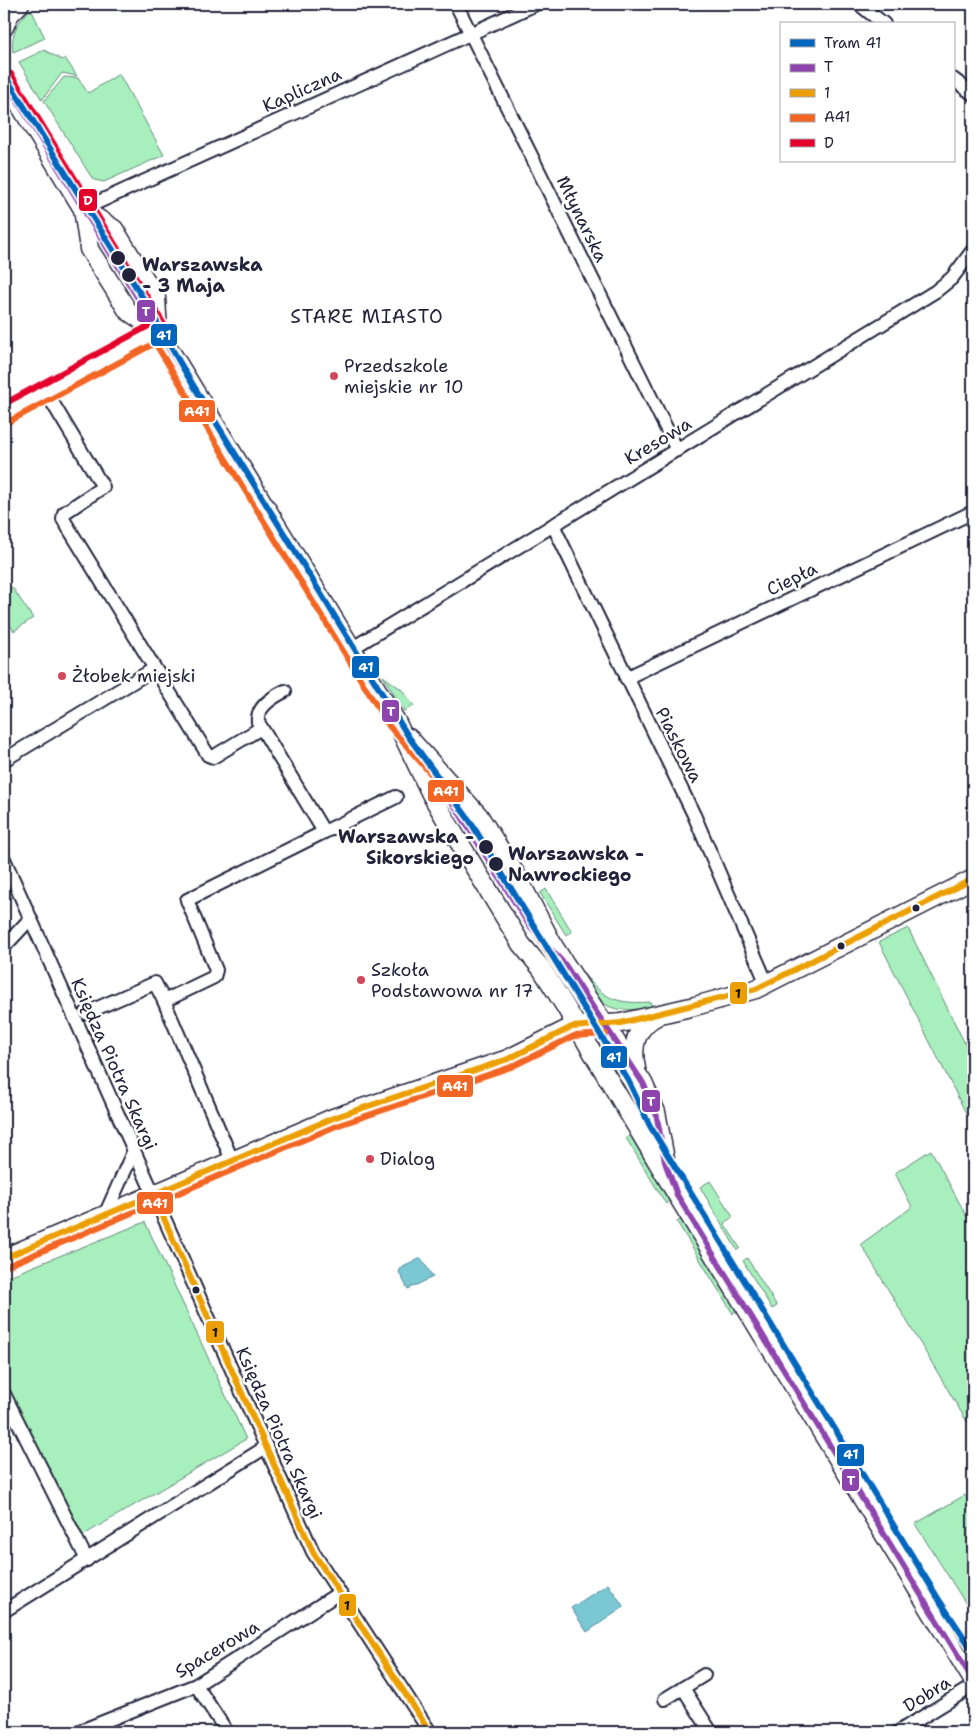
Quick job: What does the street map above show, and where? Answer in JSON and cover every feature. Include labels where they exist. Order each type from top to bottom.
[{"type":"street","points":[[4,27],[10,14],[20,4]]},
{"type":"street","name":"Młynarska","points":[[456,4],[677,450]]},
{"type":"street","name":"Kapliczna","points":[[83,209],[536,4]]},
{"type":"street","points":[[859,4],[882,22]]},
{"type":"street","points":[[4,78],[83,209],[87,222],[88,245],[99,265],[128,312],[158,331],[396,721],[431,794],[453,832],[521,944],[541,968],[577,1026],[677,1195],[973,1680]]},
{"type":"street","points":[[954,80],[973,94]]},
{"type":"street","points":[[83,209],[114,229],[151,289],[156,298],[158,331]]},
{"type":"street","name":"Kresowa","points":[[351,649],[936,291],[952,278],[973,250]]},
{"type":"street","points":[[4,414],[158,331]]},
{"type":"street","points":[[46,392],[103,487],[64,513],[63,519],[210,757],[260,728]]},
{"type":"street","name":"Ciepła","points":[[626,678],[973,512]]},
{"type":"street","name":"Piaskowa","points":[[553,525],[694,815],[767,984]]},
{"type":"street","points":[[4,760],[154,668]]},
{"type":"street","points":[[285,691],[267,702],[257,718],[260,728],[324,832]]},
{"type":"street","points":[[396,721],[480,816],[518,878],[550,942],[638,1074],[653,1101],[665,1162],[677,1195]]},
{"type":"street","points":[[164,1000],[216,974],[187,900],[396,797]]},
{"type":"street","name":"Księdza Piotra Skargi","points":[[4,859],[313,1552],[430,1732]]},
{"type":"street","points":[[4,1258],[333,1118],[508,1058],[577,1026],[605,1025],[659,1014],[730,997],[767,984],[973,879]]},
{"type":"street","points":[[4,946],[30,919]]},
{"type":"street","points":[[86,1013],[155,983],[232,1160]]},
{"type":"street","points":[[638,1074],[634,1052],[636,1037],[643,1026],[659,1014]]},
{"type":"street","points":[[105,1215],[134,1150]]},
{"type":"street","points":[[4,1394],[87,1560]]},
{"type":"street","points":[[4,1611],[266,1447]]},
{"type":"street","name":"Spacerowa","points":[[82,1731],[196,1686],[339,1593]]},
{"type":"street","points":[[665,1699],[704,1675]]},
{"type":"street","points":[[196,1686],[228,1732]]},
{"type":"street","name":"Dobra","points":[[898,1732],[973,1686]]},
{"type":"street","points":[[683,1688],[711,1732]]},
{"type":"green space","points":[[31,9],[45,38],[13,52],[12,45],[16,28]]},
{"type":"green space","points":[[44,50],[62,60],[65,58],[77,76],[62,73],[42,100],[19,62]]},
{"type":"green space","points":[[119,74],[164,155],[104,182],[94,180],[90,175],[44,101],[64,77],[78,78],[88,93]]},
{"type":"green space","points":[[12,587],[33,618],[14,631],[4,616],[4,593]]},
{"type":"green space","points":[[383,676],[401,689],[414,706],[404,711]]},
{"type":"green space","points":[[546,889],[572,932],[566,935],[540,893]]},
{"type":"green space","points":[[908,928],[973,1060],[973,1127],[879,942]]},
{"type":"green space","points":[[574,962],[598,990],[606,995],[624,1002],[650,1002],[653,1007],[622,1010],[612,1008],[603,1003],[596,997]]},
{"type":"green space","points":[[631,1135],[670,1200],[666,1204],[626,1138]]},
{"type":"green space","points":[[931,1150],[973,1228],[973,1253],[969,1256],[973,1263],[973,1432],[861,1244],[912,1207],[895,1173]]},
{"type":"green space","points":[[710,1181],[733,1217],[724,1223],[740,1248],[737,1250],[700,1187]]},
{"type":"green space","points":[[683,1221],[736,1309],[733,1314],[677,1222]]},
{"type":"green space","points":[[145,1222],[246,1439],[82,1536],[4,1380],[4,1278]]},
{"type":"green space","points":[[747,1258],[777,1306],[772,1309],[743,1261]]},
{"type":"green space","points":[[965,1495],[973,1509],[973,1615],[915,1524]]},
{"type":"water","points":[[421,1258],[433,1277],[408,1289],[399,1272],[401,1268]]},
{"type":"water","points":[[608,1584],[624,1607],[587,1632],[571,1608]]},
{"type":"tram line","name":"41","points":[[4,74],[141,295],[187,375],[408,736],[470,821],[628,1080],[650,1126],[941,1603],[973,1651]]},
{"type":"transit line","name":"D","points":[[11,74],[165,326]]},
{"type":"transit line","name":"T","points":[[4,79],[407,738],[457,809],[529,925],[565,965],[643,1083],[656,1112],[665,1162],[677,1195],[973,1680]]},
{"type":"transit line","name":"D","points":[[4,404],[154,323]]},
{"type":"transit line","name":"A41","points":[[8,422],[155,343],[389,726],[472,821],[510,882],[540,941],[598,1030]]},
{"type":"transit line","name":"1","points":[[4,1258],[333,1118],[508,1059],[572,1027],[621,1023],[756,989],[973,879]]},
{"type":"transit line","name":"A41","points":[[7,1266],[336,1126],[511,1067],[574,1036],[606,1034]]},
{"type":"transit line","name":"1","points":[[153,1194],[313,1552],[430,1732]]},
{"type":"place","name":"Warszawska - 3 Maja","points":[[129,275]]},
{"type":"place","name":"Przedszkole miejskie nr 10","points":[[334,376]]},
{"type":"place","name":"Żłobek miejski","points":[[62,676]]},
{"type":"place","name":"Warszawska - Sikorskiego","points":[[486,847]]},
{"type":"place","name":"Warszawska - Nawrockiego","points":[[496,864]]},
{"type":"place","name":"Szkoła Podstawowa nr 17","points":[[361,980]]},
{"type":"place","name":"Dialog","points":[[370,1159]]},
{"type":"district","name":"STARE MIASTO","points":[[367,316]]}]
